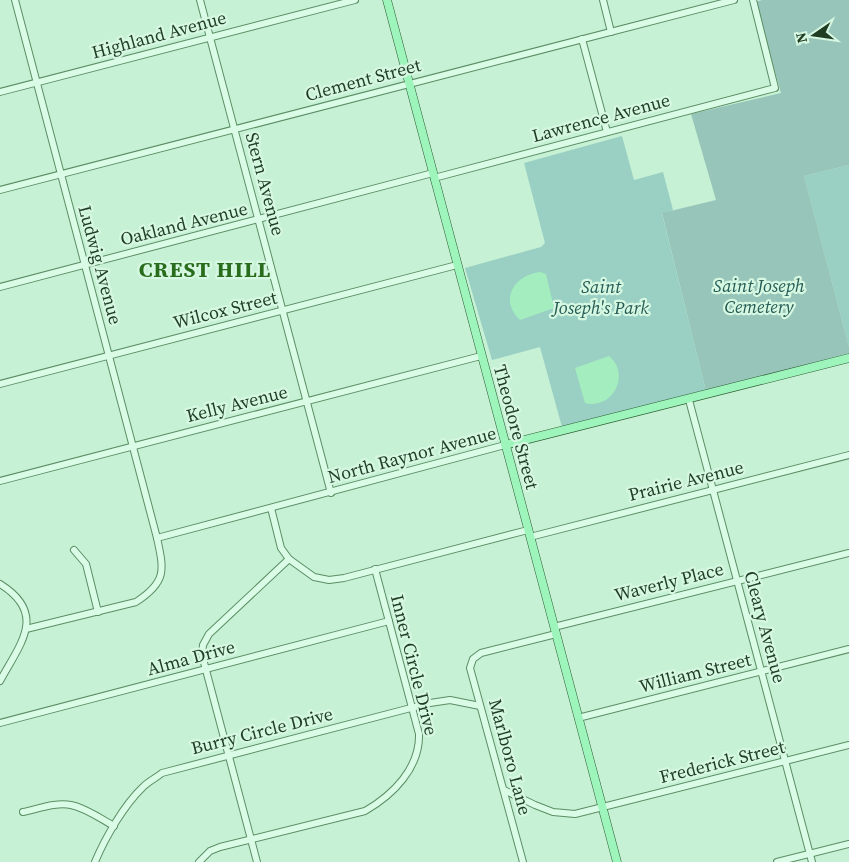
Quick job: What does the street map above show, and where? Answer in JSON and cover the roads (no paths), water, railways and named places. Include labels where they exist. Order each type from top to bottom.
[{"type":"main road","name":"Theodore Street","points":[[387,0],[617,862]]},
{"type":"main road","name":"North Raynor Avenue","points":[[505,446],[849,358]]},
{"type":"street","name":"Ludwig Avenue","points":[[15,0],[157,538],[163,569],[158,582],[149,593],[136,602],[26,629]]},
{"type":"street","name":"Stern Avenue","points":[[200,0],[331,493]]},
{"type":"street","name":"Highland Avenue","points":[[0,92],[355,0]]},
{"type":"street","points":[[602,0],[611,32]]},
{"type":"street","name":"Clement Street","points":[[0,190],[734,0]]},
{"type":"street","name":"Lawrence Avenue","points":[[433,176],[775,88],[753,0]]},
{"type":"street","points":[[582,39],[607,132]]},
{"type":"street","name":"Oakland Avenue","points":[[0,287],[433,176]]},
{"type":"street","name":"Wilcox Street","points":[[0,384],[457,265]]},
{"type":"street","name":"Kelly Avenue","points":[[0,481],[481,356]]},
{"type":"street","name":"Cleary Avenue","points":[[689,400],[812,862]]},
{"type":"street","name":"North Raynor Avenue","points":[[157,538],[505,446]]},
{"type":"street","name":"Prairie Avenue","points":[[271,508],[281,548],[289,559],[314,577],[329,580],[529,534],[849,455]]},
{"type":"street","points":[[74,550],[86,564],[98,612]]},
{"type":"street","name":"Waverly Place","points":[[473,659],[481,653],[555,631],[737,580],[849,553]]},
{"type":"street","points":[[257,862],[205,670],[202,655],[203,645],[209,634],[289,559]]},
{"type":"street","name":"Inner Circle Drive","points":[[199,862],[214,849],[365,811],[380,802],[399,784],[414,763],[419,748],[418,734],[375,569]]},
{"type":"street","points":[[0,584],[21,601],[27,616],[26,629],[22,641],[0,681]]},
{"type":"street","name":"Alma Drive","points":[[0,723],[389,621]]},
{"type":"street","name":"William Street","points":[[578,718],[849,648]]},
{"type":"street","name":"Marlboro Lane","points":[[473,659],[470,668],[523,862]]},
{"type":"street","name":"Burry Circle Drive","points":[[95,862],[114,826],[133,797],[145,785],[162,773],[430,702],[450,700],[480,706]]},
{"type":"street","name":"Frederick Street","points":[[504,790],[553,812],[575,814],[849,745]]},
{"type":"street","points":[[23,812],[60,804],[70,805],[82,809],[114,826]]},
{"type":"street","points":[[777,862],[849,844]]},
{"type":"district","name":"CREST HILL","points":[[205,269]]},
{"type":"park label","name":"Saint Joseph Cemetery","points":[[759,296]]},
{"type":"park label","name":"Saint Joseph's Park","points":[[601,297]]}]
